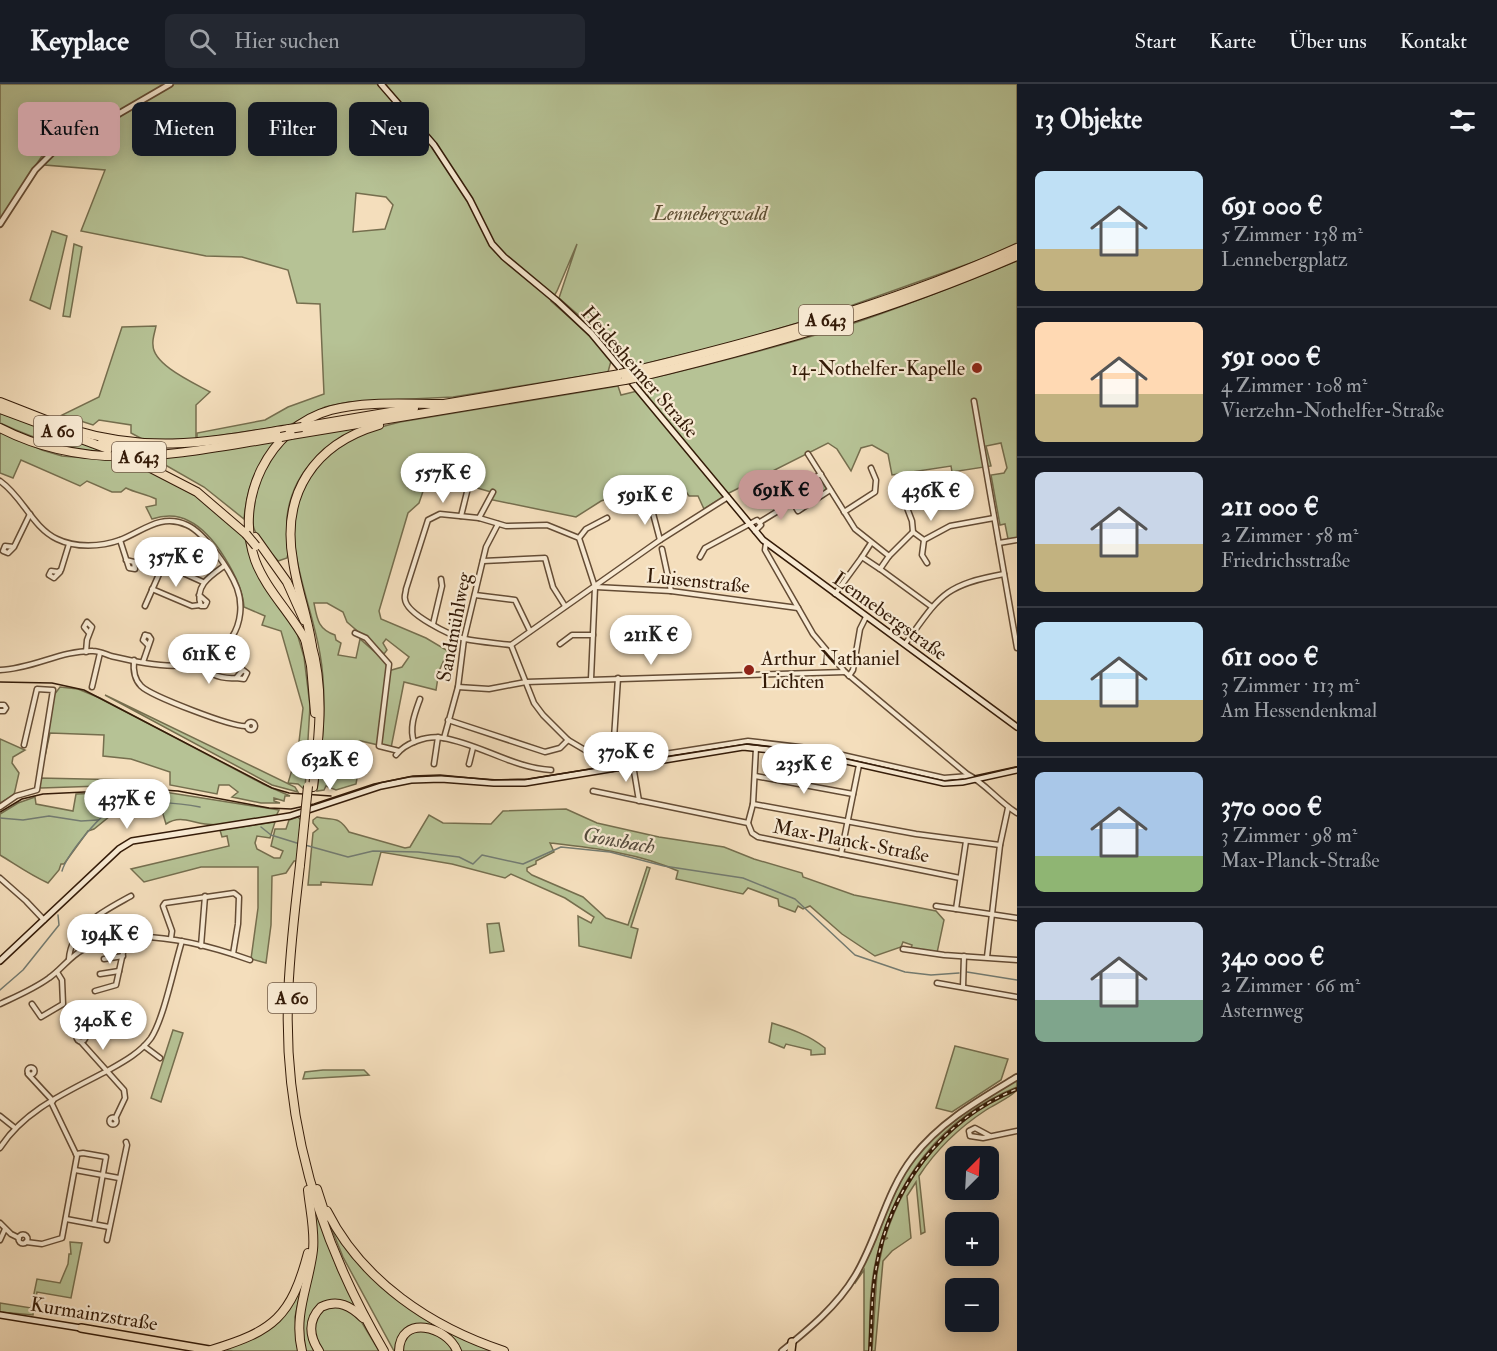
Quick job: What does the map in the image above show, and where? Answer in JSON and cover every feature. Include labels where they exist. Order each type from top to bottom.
[{"type":"highway","name":"A 643","points":[[0,428],[33,443],[57,450],[107,458],[152,457],[281,437],[302,427],[627,376],[836,317],[950,276],[1017,248]]},
{"type":"highway","name":"A 643","points":[[70,429],[118,441],[161,445],[290,432],[412,416],[727,356],[896,304],[1017,256]]},
{"type":"highway","name":"A 60","points":[[0,402],[135,457],[197,492],[249,533],[283,585],[309,644]]},
{"type":"highway","points":[[309,644],[265,580],[252,549],[249,528],[250,506],[254,485],[263,466],[275,447],[291,432],[309,419],[329,411],[354,406],[441,404]]},
{"type":"highway","name":"A 60","points":[[0,409],[123,454],[147,460],[200,489],[249,533],[287,582],[300,610],[319,682],[320,708],[294,974],[293,1060],[301,1119],[331,1235],[353,1286],[390,1351]]},
{"type":"highway","points":[[309,644],[290,542],[290,522],[297,494],[311,469],[334,446],[368,429],[412,416]]},
{"type":"highway","name":"A 60","points":[[303,865],[289,973],[288,1031],[291,1088],[306,1167],[327,1237],[349,1288],[384,1351]]},
{"type":"highway","points":[[303,1351],[298,1330],[299,1315],[312,1254],[313,1231],[306,1167]]},
{"type":"highway","points":[[319,1195],[342,1239],[369,1271],[387,1287],[438,1321],[477,1341],[504,1351]]},
{"type":"highway","points":[[214,1350],[246,1339],[264,1329],[278,1317],[296,1289],[313,1231]]},
{"type":"highway","points":[[319,1351],[313,1340],[311,1324],[315,1314],[324,1305],[336,1303],[344,1305],[368,1324]]},
{"type":"highway","points":[[399,1351],[404,1335],[412,1329],[422,1327],[446,1336],[457,1351]]},
{"type":"highway","name":"Kurmainzstraße","points":[[81,1328],[214,1350]]},
{"type":"highway","points":[[791,1351],[792,1342]]},
{"type":"main road","name":"Heidesheimer Straße","points":[[381,84],[434,146],[470,200],[492,244],[591,333],[749,524]]},
{"type":"main road","name":"Lennebergstraße","points":[[749,524],[766,543],[1017,727]]},
{"type":"main road","points":[[0,961],[119,849],[135,840],[300,813],[381,786],[411,780],[441,778],[511,784],[612,766],[633,765],[734,748],[756,747],[819,755],[940,783],[977,779],[1017,770]]},
{"type":"main road","name":"Kurmainzstraße","points":[[0,1315],[81,1328]]},
{"type":"street","points":[[0,224],[35,170],[47,157],[170,84]]},
{"type":"street","points":[[974,401],[1004,574],[1015,623],[1017,648]]},
{"type":"street","points":[[808,454],[855,528],[889,556]]},
{"type":"street","points":[[844,512],[875,492],[876,480],[871,468]]},
{"type":"street","points":[[820,474],[788,494],[791,503],[798,511],[830,490]]},
{"type":"street","points":[[0,482],[49,534],[69,544],[88,545],[120,540],[160,522],[179,522],[198,532],[224,566],[239,594],[238,622],[233,635],[223,647],[199,662],[167,666],[100,652],[86,652],[21,668],[0,670]]},
{"type":"street","points":[[461,516],[469,484]]},
{"type":"street","points":[[479,518],[493,492]]},
{"type":"street","points":[[591,679],[595,587],[579,538],[547,525],[506,526],[479,518],[440,514],[428,520],[406,589],[405,599],[408,606],[416,614],[464,639],[511,645],[530,630],[595,587],[660,540],[728,497]]},
{"type":"street","points":[[903,500],[912,521],[913,532],[924,540]]},
{"type":"street","points":[[755,531],[760,526],[760,522],[791,503]]},
{"type":"street","points":[[651,506],[660,540]]},
{"type":"street","points":[[14,547],[30,514]]},
{"type":"street","points":[[579,538],[586,529],[607,518]]},
{"type":"street","points":[[927,563],[922,555],[924,540],[938,530],[994,518]]},
{"type":"street","points":[[700,557],[705,548],[756,519],[760,522]]},
{"type":"street","name":"Sandmühlweg","points":[[434,764],[458,687],[464,639],[487,544],[498,524]]},
{"type":"street","points":[[880,569],[889,556],[913,532]]},
{"type":"street","points":[[120,540],[126,560]]},
{"type":"street","points":[[999,543],[1017,540]]},
{"type":"street","points":[[145,606],[171,542]]},
{"type":"street","points":[[766,543],[765,550],[813,634],[845,672],[969,776],[977,779],[982,786],[1017,813]]},
{"type":"street","points":[[835,594],[871,543]]},
{"type":"street","points":[[60,572],[69,544]]},
{"type":"street","points":[[662,549],[671,591]]},
{"type":"street","points":[[862,556],[932,608]]},
{"type":"street","points":[[483,561],[545,558],[553,587],[565,606]]},
{"type":"street","points":[[163,564],[203,582]]},
{"type":"street","points":[[200,605],[199,595],[203,582],[224,566]]},
{"type":"street","points":[[904,645],[946,592],[961,584],[1004,574]]},
{"type":"street","points":[[433,624],[442,586],[441,579]]},
{"type":"street","name":"Luisenstraße","points":[[595,587],[671,591],[798,609]]},
{"type":"street","points":[[152,589],[192,606],[205,606],[207,602],[199,595]]},
{"type":"street","points":[[475,595],[514,600],[530,630]]},
{"type":"street","points":[[849,676],[853,670],[860,629],[866,617]]},
{"type":"street","points":[[86,652],[89,633]]},
{"type":"street","points":[[356,633],[366,638],[389,664],[379,746],[397,753],[414,742],[441,738],[522,765],[551,770]]},
{"type":"street","points":[[561,644],[572,635],[593,635]]},
{"type":"street","points":[[143,662],[148,645]]},
{"type":"street","points":[[511,645],[534,703],[568,740],[612,766],[748,741],[816,749],[944,778],[969,776]]},
{"type":"street","points":[[92,687],[100,652]]},
{"type":"street","points":[[134,660],[135,676],[145,689],[222,721],[247,726]]},
{"type":"street","points":[[199,662],[212,674],[236,678]]},
{"type":"street","points":[[458,687],[489,689],[526,682],[845,672]]},
{"type":"street","points":[[612,766],[618,678]]},
{"type":"street","points":[[0,807],[16,796],[37,790],[53,690],[37,689],[24,745]]},
{"type":"street","points":[[414,742],[413,721],[420,699]]},
{"type":"street","points":[[0,711],[6,709],[1,704]]},
{"type":"street","points":[[448,720],[545,752],[560,748],[568,740]]},
{"type":"street","points":[[748,823],[753,804],[756,747]]},
{"type":"street","points":[[469,764],[473,748]]},
{"type":"street","points":[[633,765],[639,801]]},
{"type":"street","points":[[841,854],[859,765]]},
{"type":"street","points":[[755,776],[853,794]]},
{"type":"street","name":"Max-Planck-Straße","points":[[593,791],[748,823],[758,837],[960,878]]},
{"type":"street","points":[[753,804],[1000,845]]},
{"type":"street","points":[[987,957],[1000,845],[1008,807]]},
{"type":"street","points":[[956,909],[966,841]]},
{"type":"street","points":[[0,878],[44,920]]},
{"type":"street","points":[[171,938],[172,931],[164,904],[234,893],[239,897],[238,924],[233,954]]},
{"type":"street","points":[[69,959],[72,944],[84,927],[131,896]]},
{"type":"street","points":[[201,946],[205,896]]},
{"type":"street","points":[[936,906],[1017,918]]},
{"type":"street","points":[[0,1004],[39,985],[57,972],[69,959],[92,945],[126,939],[171,938],[249,960]]},
{"type":"street","points":[[94,992],[115,986],[126,939]]},
{"type":"street","points":[[0,1148],[15,1128],[30,1115],[144,1046],[152,1036],[158,1020],[182,941]]},
{"type":"street","points":[[903,949],[1017,960]]},
{"type":"street","points":[[104,959],[123,956]]},
{"type":"street","points":[[963,987],[964,956]]},
{"type":"street","points":[[100,974],[119,971]]},
{"type":"street","points":[[33,1004],[41,1017],[63,1004],[62,980],[57,972]]},
{"type":"street","points":[[937,983],[1017,997]]},
{"type":"street","points":[[81,1042],[126,1094],[115,1119]]},
{"type":"street","points":[[144,1046],[160,1058]]},
{"type":"street","points":[[0,1223],[19,1238],[25,1235],[26,1242],[40,1244],[61,1239],[66,1219],[76,1154],[52,1102],[28,1074]]},
{"type":"street","points":[[782,1351],[823,1315],[848,1287],[863,1261],[894,1186],[922,1146],[952,1118],[1017,1077]]},
{"type":"street","points":[[0,1116],[15,1128]]},
{"type":"street","points":[[990,1136],[973,1128],[968,1132],[974,1138],[990,1136],[1017,1131]]},
{"type":"street","points":[[107,1240],[126,1142]]},
{"type":"street","points":[[76,1154],[106,1157],[94,1224]]},
{"type":"street","points":[[75,1170],[119,1178]]},
{"type":"street","points":[[66,1219],[109,1227]]},
{"type":"street","points":[[0,1240],[5,1229]]},
{"type":"green space","name":"Lennebergwald","points":[[0,84],[1017,84],[1017,243],[982,259],[825,315],[727,344],[635,366],[618,360],[611,361],[608,372],[453,397],[349,402],[325,407],[290,425],[197,439],[197,433],[265,420],[288,407],[324,394],[320,304],[297,303],[288,270],[242,257],[206,256],[81,231],[105,170],[45,165],[47,161],[42,156],[0,219]],"holes":[[[356,193],[386,197],[393,205],[385,229],[353,232]],[[577,244],[559,298],[591,326],[586,332],[551,301]]]},
{"type":"green space","points":[[52,231],[67,236],[50,309],[30,300]]},
{"type":"green space","points":[[74,244],[82,247],[70,317],[63,316]]},
{"type":"green space","points":[[1017,261],[1017,538],[1008,539],[1005,524],[1000,525],[991,475],[1004,473],[1007,468],[1001,443],[986,446],[991,466],[952,472],[951,466],[892,475],[888,454],[872,445],[861,448],[851,471],[837,449],[828,443],[729,493],[704,509],[698,496],[689,496],[681,484],[656,488],[648,485],[601,501],[576,517],[488,499],[491,492],[429,474],[419,503],[408,513],[379,611],[381,619],[426,638],[448,651],[439,671],[436,690],[404,682],[391,748],[361,741],[363,744],[356,784],[336,790],[326,786],[324,790],[317,791],[324,688],[317,641],[297,561],[294,533],[295,518],[303,490],[318,464],[328,454],[354,437],[400,422],[618,386],[621,395],[637,391],[645,401],[648,397],[649,385],[641,387],[640,381],[741,356],[842,327]],"holes":[[[314,603],[327,603],[343,612],[347,622],[384,654],[387,650],[383,643],[386,639],[409,657],[402,667],[388,671],[385,661],[360,639],[356,658],[338,655],[341,643],[336,640],[335,635],[325,630],[317,619]]]},
{"type":"green space","points":[[156,326],[153,345],[160,360],[176,373],[210,392],[196,405],[196,439],[144,440],[131,433],[131,425],[99,420],[93,425],[62,415],[99,397],[122,327]]},
{"type":"green space","points":[[0,413],[116,455],[70,448],[30,436],[0,423]]},
{"type":"green space","points":[[372,424],[341,438],[328,447],[305,470],[297,484],[287,517],[289,548],[287,558],[278,561],[259,539],[253,521],[253,509],[260,480],[273,454],[281,444],[289,439]]},
{"type":"green space","points":[[0,431],[42,450],[62,456],[133,462],[198,497],[247,539],[259,574],[297,633],[304,657],[310,706],[305,790],[298,784],[288,783],[298,750],[303,708],[281,631],[262,625],[265,616],[244,607],[238,584],[217,546],[189,521],[166,516],[152,519],[146,507],[156,505],[156,499],[126,488],[121,492],[112,492],[87,481],[80,486],[21,460],[13,478],[0,473]]},
{"type":"green space","points":[[277,441],[263,459],[254,477],[247,497],[244,519],[204,487],[160,462],[159,459]]},
{"type":"green space","points":[[820,477],[827,490],[797,507],[791,493]]},
{"type":"green space","points":[[60,687],[78,689],[100,698],[290,796],[285,796],[284,801],[274,798],[274,801],[280,803],[261,803],[232,797],[238,792],[229,785],[219,785],[217,794],[170,785],[170,772],[131,759],[103,756],[104,735],[50,733],[45,756],[54,695]]},
{"type":"green space","points":[[105,695],[295,787],[298,792],[272,785]]},
{"type":"green space","points":[[0,739],[25,750],[13,757],[12,763],[19,773],[14,795],[0,803]]},
{"type":"green space","points":[[39,778],[131,780],[131,785],[41,788],[38,784]]},
{"type":"green space","points":[[158,791],[279,810],[276,816],[232,824],[214,825],[176,820],[166,824],[163,814],[166,803],[119,803],[115,807],[117,809],[115,812],[94,829],[88,831],[48,883],[0,855],[0,814],[18,803],[35,797],[36,804],[73,811],[76,794]]},
{"type":"green space","points":[[566,809],[597,823],[659,837],[724,847],[754,859],[802,873],[803,877],[854,895],[936,911],[944,920],[937,953],[911,949],[912,945],[903,942],[901,947],[875,956],[842,934],[810,906],[803,909],[798,906],[795,912],[779,906],[778,899],[748,888],[743,894],[676,879],[678,871],[648,860],[599,849],[550,843],[554,852],[536,861],[536,864],[527,868],[527,871],[583,897],[606,918],[628,925],[647,867],[650,868],[631,927],[638,929],[631,958],[579,946],[578,916],[591,923],[594,917],[565,898],[511,874],[505,878],[452,864],[381,852],[372,885],[321,882],[321,885],[308,885],[313,833],[318,829],[313,820],[317,817],[339,821],[349,832],[405,848],[410,847],[429,815],[443,823],[491,824],[503,811]]},
{"type":"green space","points":[[298,817],[301,820],[297,861],[294,861],[286,873],[272,876],[271,925],[266,963],[251,959],[258,908],[258,867],[201,867],[144,882],[131,869],[229,846],[227,836],[222,837],[220,830],[275,822],[270,838],[257,836],[255,843],[257,849],[274,858],[280,858],[283,851],[271,846],[275,829],[286,829],[289,820]]},
{"type":"green space","points":[[499,923],[504,951],[490,953],[487,924]]},
{"type":"green space","points":[[772,1023],[813,1039],[825,1048],[825,1054],[811,1055],[811,1050],[786,1044],[784,1048],[769,1042]]},
{"type":"green space","points":[[173,1030],[183,1033],[161,1102],[151,1098]]},
{"type":"green space","points":[[955,1046],[1008,1059],[1001,1080],[952,1112],[936,1108]]},
{"type":"green space","points":[[364,1070],[369,1075],[303,1079],[305,1072]]},
{"type":"green space","points":[[1017,1079],[1017,1087],[990,1100],[943,1134],[908,1179],[884,1231],[876,1260],[871,1294],[869,1351],[864,1351],[864,1270],[854,1282],[905,1171],[932,1139],[948,1125]]},
{"type":"green space","points":[[1017,1090],[958,1131],[933,1157],[919,1176],[925,1232],[921,1234],[916,1182],[907,1196],[911,1238],[892,1251],[883,1261],[875,1351],[872,1351],[877,1273],[884,1240],[888,1238],[885,1238],[905,1191],[918,1169],[952,1131],[993,1101]]},
{"type":"green space","points":[[312,1199],[337,1268],[360,1313],[341,1302],[313,1315],[317,1351],[304,1351],[300,1328],[315,1252]]},
{"type":"green space","points":[[328,1220],[389,1291],[498,1351],[460,1351],[455,1342],[413,1326],[398,1351],[394,1351],[343,1257]]},
{"type":"green space","points":[[70,1242],[82,1243],[71,1298],[37,1292],[33,1315],[0,1312],[0,1303],[31,1308],[37,1279],[60,1283],[68,1264],[69,1254],[71,1254]]},
{"type":"green space","points":[[307,1263],[295,1317],[299,1351],[219,1349],[274,1323]]},
{"type":"green space","points":[[326,1306],[346,1307],[361,1321],[379,1351],[322,1351],[314,1328],[317,1318]]},
{"type":"green space","points":[[412,1330],[434,1331],[456,1351],[401,1351],[401,1345]]},
{"type":"waterway","name":"Gonsbach","points":[[62,871],[86,833],[104,815],[120,804],[147,802],[200,807]]},
{"type":"waterway","points":[[0,818],[23,820],[49,816],[81,821],[98,820]]},
{"type":"waterway","name":"Gonsbach","points":[[261,827],[271,835],[300,844]]},
{"type":"waterway","name":"Gonsbach","points":[[305,845],[348,857],[373,851],[418,852],[459,857],[473,864],[482,855],[523,864],[561,847],[610,852],[664,866],[743,878],[795,899],[855,955],[905,972],[931,975],[959,973]]},
{"type":"waterway","points":[[0,990],[23,970],[59,925],[58,915]]},
{"type":"waterway","name":"Gonsbach","points":[[967,972],[1017,980]]},
{"type":"tram line","points":[[0,682],[52,683],[84,690],[272,788],[289,793],[331,796]]},
{"type":"tram line","points":[[0,812],[22,799],[43,794],[147,789],[178,791],[269,808],[291,809],[314,804],[374,784],[413,776],[440,775],[492,780],[528,779],[747,744],[820,753],[945,781],[965,779],[1017,767]]},
{"type":"railway","points":[[870,1351],[876,1269],[893,1211],[907,1185],[923,1160],[943,1138],[990,1102],[1017,1089]]},
{"type":"place","name":"14-Nothelfer-Kapelle","points":[[977,368]]},
{"type":"place","name":"Arthur Nathaniel Lichten","points":[[749,670]]}]
